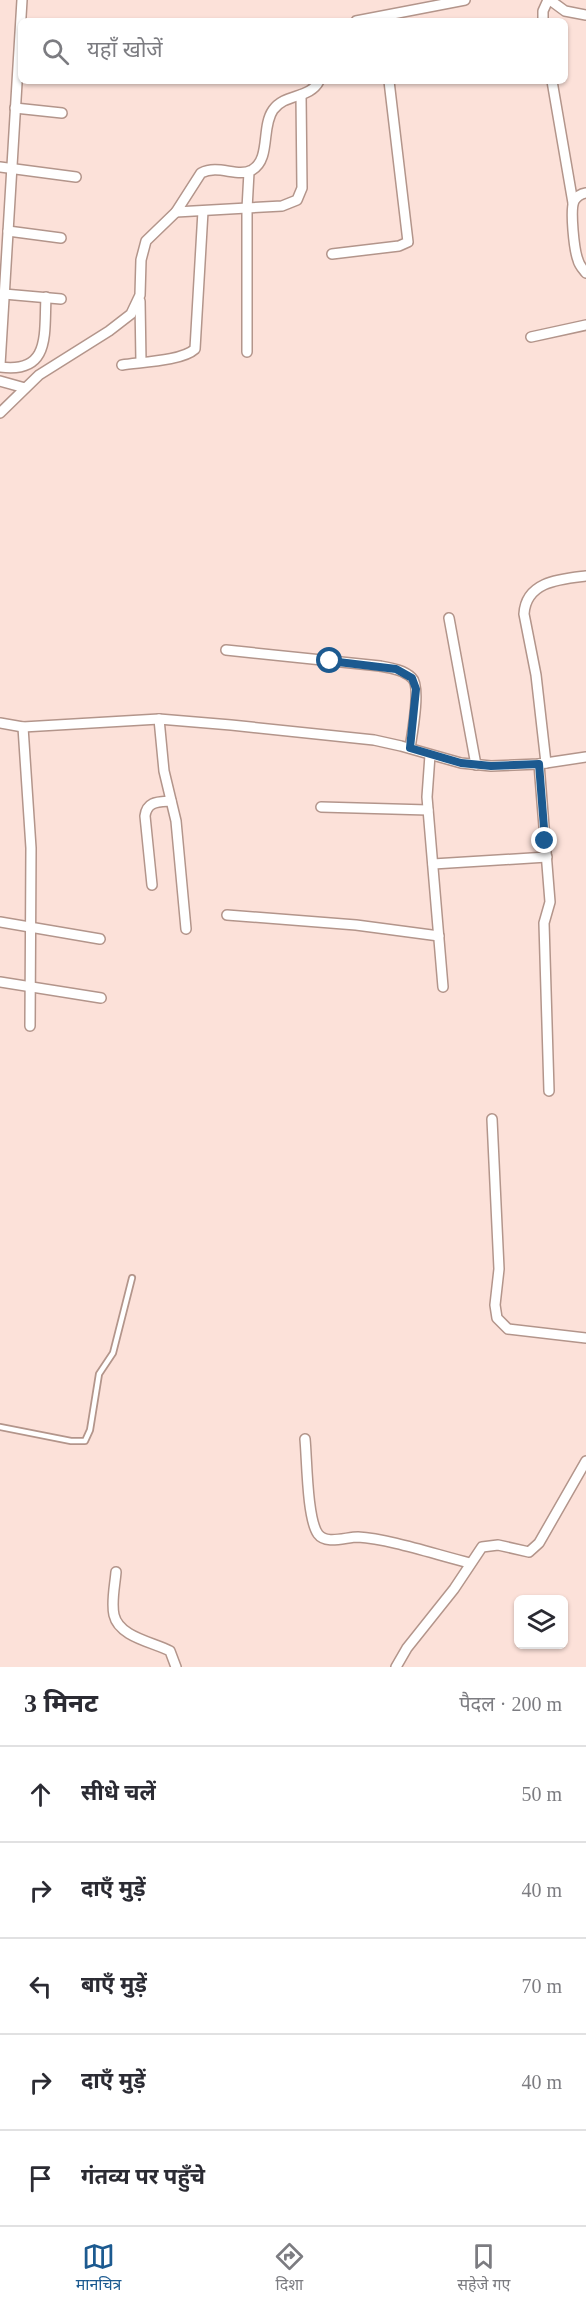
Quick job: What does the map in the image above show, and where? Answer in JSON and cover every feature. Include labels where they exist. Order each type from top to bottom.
[{"type":"street","points":[[21,18],[22,0]]},
{"type":"street","points":[[384,18],[465,0]]},
{"type":"street","points":[[543,18],[543,11],[549,0],[565,11],[586,15]]},
{"type":"street","points":[[18,79],[0,366],[22,368],[31,364],[43,350],[46,297]]},
{"type":"street","points":[[141,362],[142,248],[151,234],[176,212],[201,173],[208,169],[249,172],[261,160],[267,125],[274,108],[284,100],[301,95],[318,84]]},
{"type":"street","points":[[332,254],[399,246],[408,242],[389,84]]},
{"type":"street","points":[[553,84],[573,203],[576,250],[578,260],[586,273]]},
{"type":"street","points":[[176,212],[247,209],[293,203],[302,188],[301,95]]},
{"type":"street","points":[[15,108],[62,113]]},
{"type":"street","points":[[0,167],[76,177]]},
{"type":"street","points":[[247,352],[249,172]]},
{"type":"street","points":[[573,203],[580,194],[586,193]]},
{"type":"street","points":[[122,365],[180,357],[195,349],[203,211]]},
{"type":"street","points":[[8,231],[61,238]]},
{"type":"street","points":[[4,294],[60,299]]},
{"type":"street","points":[[0,413],[39,375],[123,322],[131,314],[140,296]]},
{"type":"street","points":[[531,337],[586,325]]},
{"type":"street","points":[[0,381],[25,388]]},
{"type":"street","points":[[549,1091],[544,923],[550,902],[543,763],[525,606],[547,582],[586,576]]},
{"type":"street","points":[[449,618],[476,765]]},
{"type":"street","points":[[226,650],[381,666],[405,672],[415,682],[416,689],[410,748]]},
{"type":"street","points":[[0,723],[23,727],[159,719],[300,731],[374,740],[461,763],[491,766],[543,763],[586,757]]},
{"type":"street","points":[[159,719],[164,771],[176,821],[186,929]]},
{"type":"street","points":[[23,727],[31,848],[30,1026]]},
{"type":"street","points":[[430,754],[428,810],[443,987]]},
{"type":"street","points":[[152,885],[146,808],[150,804],[171,801]]},
{"type":"street","points":[[321,807],[428,810]]},
{"type":"street","points":[[433,864],[547,857]]},
{"type":"street","points":[[227,915],[356,925],[439,936]]},
{"type":"street","points":[[0,922],[100,939]]},
{"type":"street","points":[[0,982],[101,998]]},
{"type":"street","points":[[492,1119],[499,1269],[495,1305],[497,1318],[508,1329],[586,1338]]},
{"type":"street","points":[[305,1439],[311,1509],[318,1534],[323,1538],[329,1540],[360,1537],[470,1563]]},
{"type":"street","points":[[396,1667],[407,1648],[454,1589],[482,1547],[490,1545],[523,1552],[533,1549],[539,1543],[586,1461]]},
{"type":"street","points":[[116,1572],[114,1614],[116,1621],[129,1633],[170,1651],[176,1667]]},
{"type":"lane","points":[[0,1427],[81,1442],[88,1438],[99,1374],[112,1353],[132,1278]]},
{"type":"route","points":[[330,661],[396,669],[412,678],[416,689],[410,748],[461,763],[491,766],[539,764],[545,841]]}]
